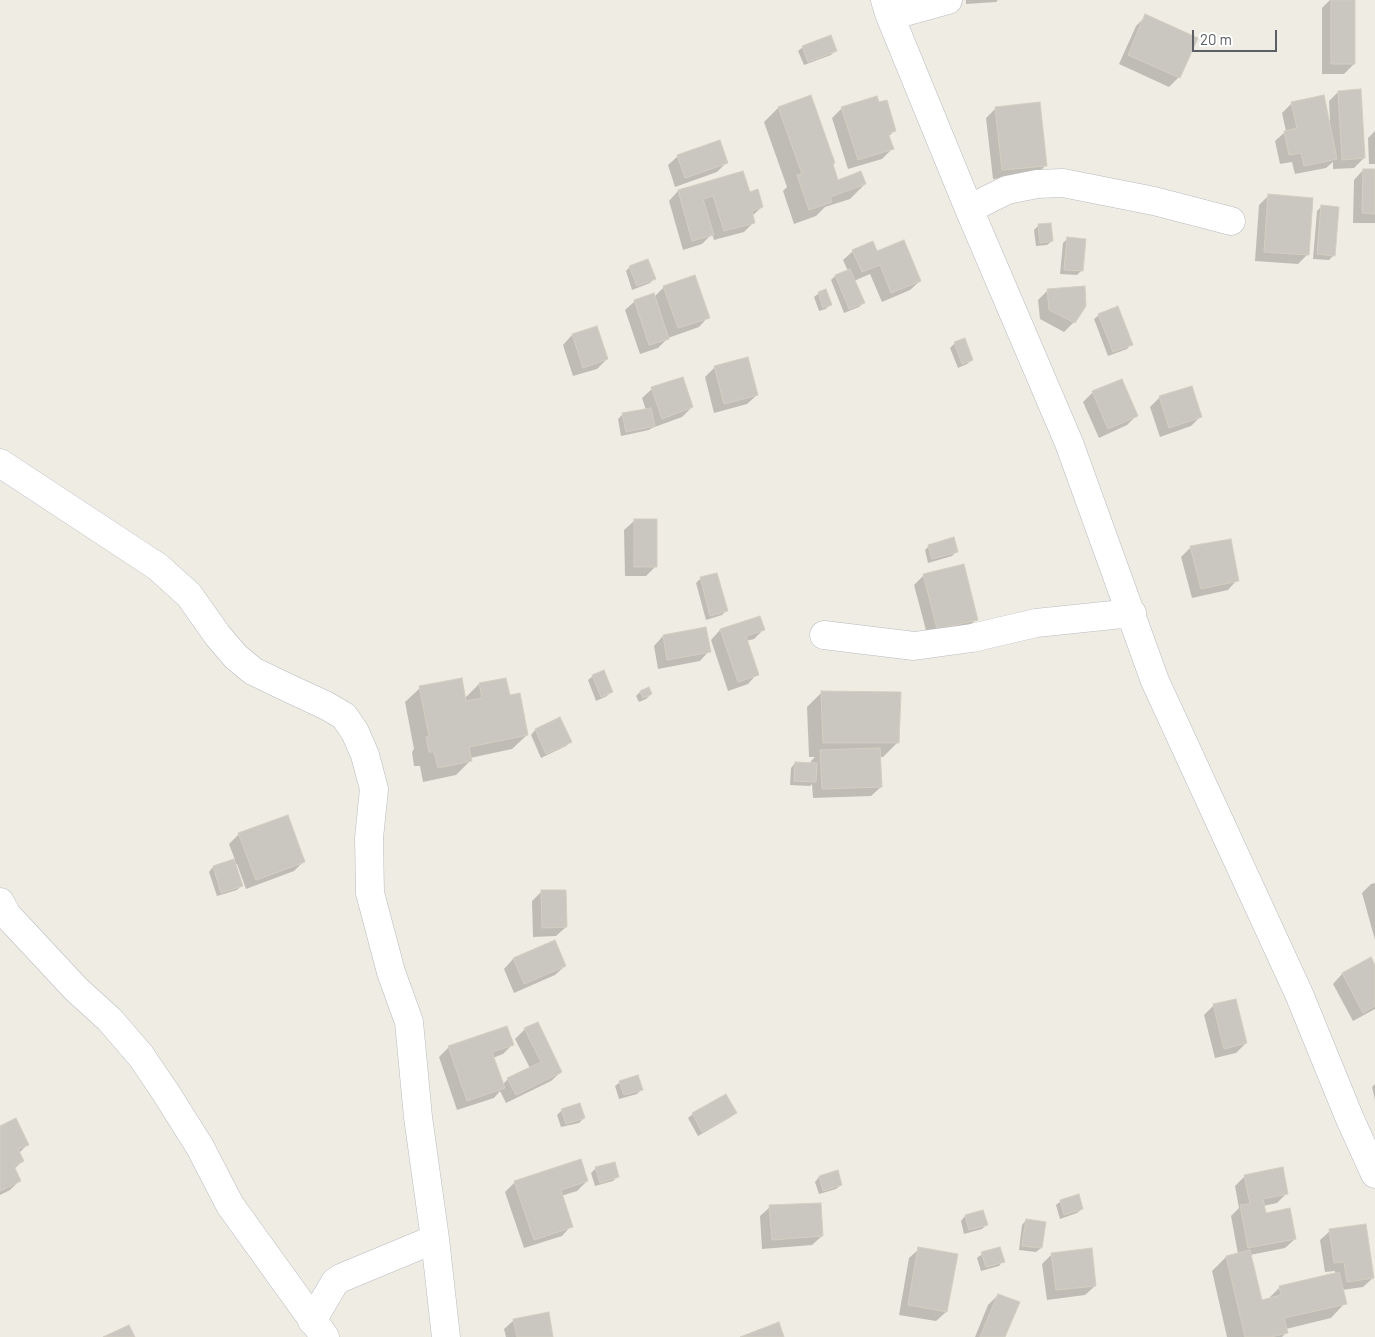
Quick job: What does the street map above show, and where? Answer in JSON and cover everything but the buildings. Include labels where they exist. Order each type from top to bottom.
[{"type":"street","points":[[948,0],[888,8],[969,209],[1069,443],[1155,681],[1295,985],[1350,1119],[1375,1174]]},
{"type":"street","points":[[969,209],[1007,190],[1037,184],[1063,184],[1154,201],[1231,221]]},
{"type":"street","points":[[0,463],[158,567],[189,595],[236,658],[253,671],[344,716],[355,732],[365,755],[374,789],[369,838],[370,893],[376,922],[391,972],[409,1022],[418,1116],[446,1337]]},
{"type":"street","points":[[824,635],[914,646],[972,638],[1036,623],[1132,613]]},
{"type":"street","points":[[0,902],[21,930],[76,988],[110,1020],[141,1056],[195,1139],[230,1205],[318,1329]]},
{"type":"street","points":[[318,1329],[335,1282],[435,1239]]}]
